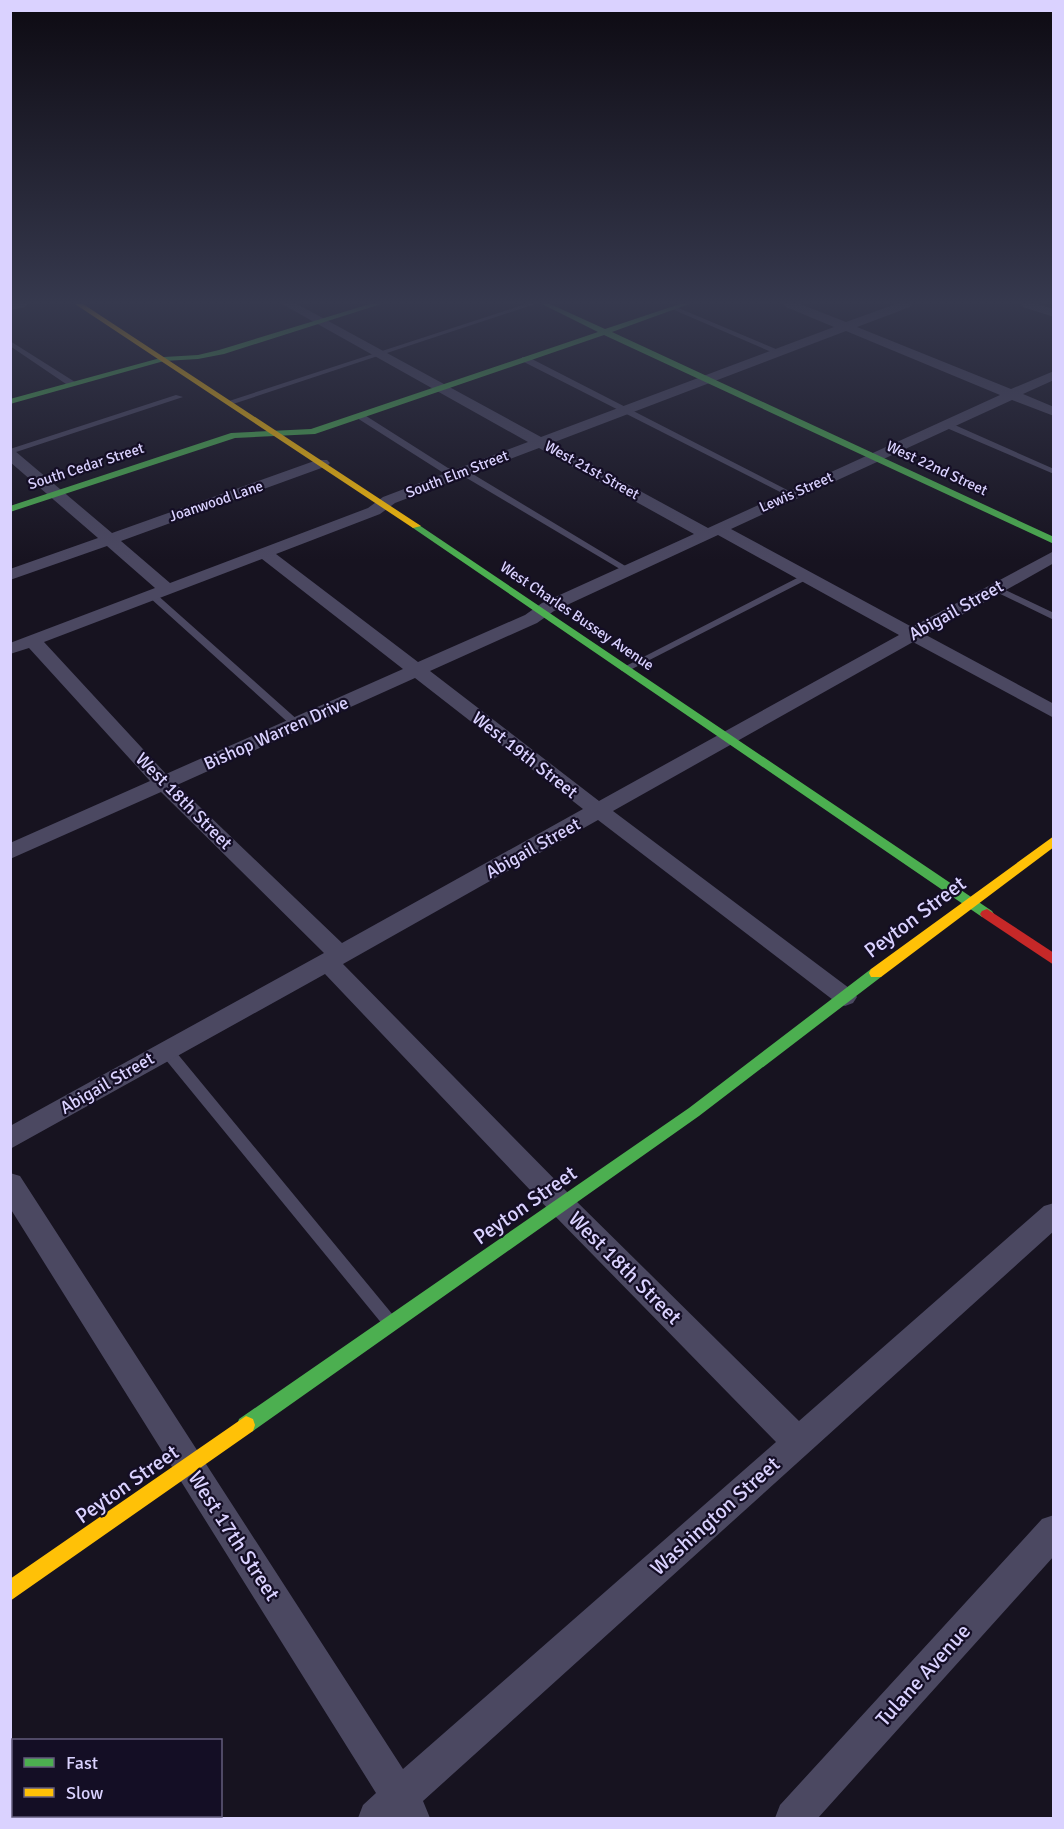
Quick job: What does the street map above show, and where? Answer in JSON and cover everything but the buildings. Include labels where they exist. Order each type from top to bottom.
[{"type":"street","points":[[10,402],[54,389]]},
{"type":"street","name":"West Charles Bussey Avenue","points":[[211,389],[384,504],[1053,960]]},
{"type":"street","name":"South Cedar Street","points":[[10,509],[234,435],[312,432],[438,389]]},
{"type":"street","name":"West 21st Street","points":[[445,389],[711,531],[914,634],[1053,712]]},
{"type":"street","name":"South Elm Street","points":[[10,649],[374,511],[389,500],[676,389]]},
{"type":"street","name":"West 22nd Street","points":[[730,389],[1053,540]]},
{"type":"street","points":[[999,389],[1053,412]]},
{"type":"street","name":"Lewis Street","points":[[541,613],[548,606],[1021,389]]},
{"type":"street","points":[[10,453],[110,538],[160,592]]},
{"type":"street","name":"Joanwood Lane","points":[[10,575],[322,463]]},
{"type":"street","name":"West 19th Street","points":[[265,553],[598,811],[845,997]]},
{"type":"street","name":"Abigail Street","points":[[10,1138],[1053,556]]},
{"type":"street","name":"Bishop Warren Drive","points":[[11,850],[541,613]]},
{"type":"street","name":"West 18th Street","points":[[32,640],[163,783],[334,959],[561,1205],[798,1442]]},
{"type":"street","name":"Peyton Street","points":[[10,1591],[694,1112],[1053,840]]},
{"type":"street","name":"West 17th Street","points":[[10,1184],[189,1467],[396,1811]]},
{"type":"street","name":"Washington Street","points":[[396,1811],[798,1442],[1053,1214]]},
{"type":"street","name":"Tulane Avenue","points":[[793,1818],[1053,1531]]},
{"type":"lane","points":[[230,402],[268,389]]},
{"type":"lane","points":[[586,389],[791,494]]},
{"type":"lane","points":[[10,453],[179,397]]},
{"type":"lane","points":[[360,416],[445,470],[468,475],[628,570]]},
{"type":"lane","points":[[945,424],[1053,472]]},
{"type":"lane","points":[[625,669],[805,577]]},
{"type":"lane","points":[[995,588],[1053,617]]},
{"type":"lane","points":[[160,592],[296,724]]},
{"type":"lane","points":[[166,1050],[391,1324]]},
{"type":"traffic: fast","points":[[10,402],[55,389]]},
{"type":"traffic: fast","points":[[10,509],[234,435],[312,432],[437,389]]},
{"type":"traffic: fast","points":[[728,389],[1054,541]]},
{"type":"traffic: fast","points":[[416,526],[987,914]]},
{"type":"traffic: fast","points":[[246,1425],[694,1112],[876,973]]},
{"type":"traffic: slow","points":[[209,389],[416,526]]},
{"type":"traffic: slow","points":[[876,973],[1054,840]]},
{"type":"traffic: slow","points":[[10,1591],[246,1425]]},
{"type":"traffic: jam","points":[[987,914],[1054,960]]}]
